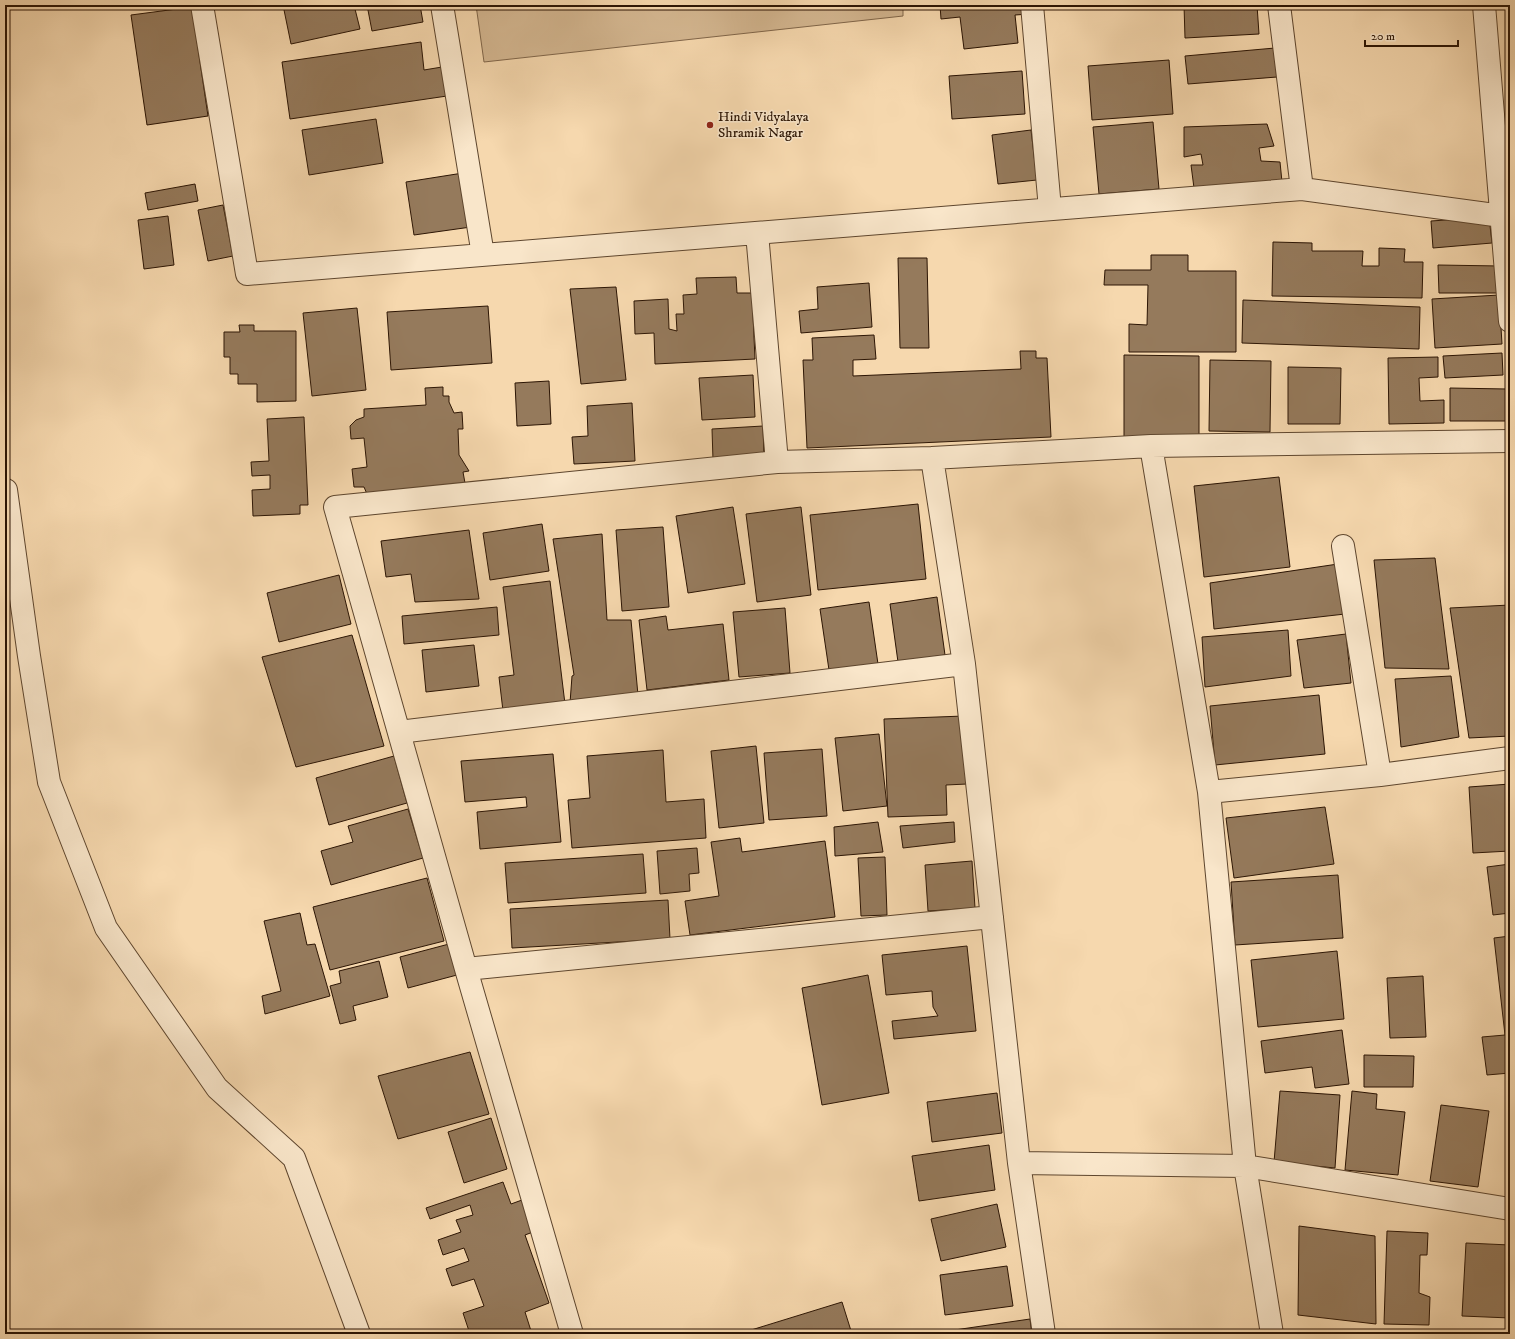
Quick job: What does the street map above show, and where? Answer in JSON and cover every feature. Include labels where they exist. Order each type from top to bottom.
[{"type":"street","points":[[202,5],[247,274],[1302,189],[1505,226]]},
{"type":"street","points":[[442,5],[484,255]]},
{"type":"street","points":[[1032,5],[1050,209]]},
{"type":"street","points":[[1279,5],[1302,189]]},
{"type":"street","points":[[1484,5],[1505,226],[1510,321]]},
{"type":"street","points":[[756,233],[777,462]]},
{"type":"street","points":[[572,1334],[466,969],[335,507],[777,462],[932,458],[1151,446],[1510,441]]},
{"type":"street","points":[[1151,446],[1209,792],[1244,1166],[1272,1334]]},
{"type":"street","points":[[932,458],[964,664],[1019,1163],[1044,1334]]},
{"type":"street","points":[[5,488],[49,782],[106,928],[217,1088],[294,1158],[358,1334]]},
{"type":"street","points":[[1343,546],[1380,775]]},
{"type":"street","points":[[399,732],[964,664]]},
{"type":"street","points":[[1209,792],[1380,775],[1510,758]]},
{"type":"street","points":[[466,969],[992,917]]},
{"type":"street","points":[[1019,1163],[1244,1166],[1510,1209]]},
{"type":"shaded area","points":[[476,5],[903,5],[903,16],[484,62]]},
{"type":"building","points":[[283,5],[354,5],[360,29],[291,44]]},
{"type":"building","points":[[367,5],[420,5],[423,22],[372,31]]},
{"type":"building","points":[[940,5],[1028,5],[1029,14],[1015,15],[1018,43],[964,49],[960,17],[941,19]]},
{"type":"building","points":[[1184,5],[1257,5],[1259,34],[1185,38]]},
{"type":"building","points":[[192,7],[208,116],[147,125],[131,15]]},
{"type":"building","points":[[421,42],[424,70],[442,67],[447,96],[290,119],[282,62]]},
{"type":"building","points":[[1275,48],[1277,77],[1188,84],[1185,56]]},
{"type":"building","points":[[1169,60],[1173,114],[1092,120],[1088,66]]},
{"type":"building","points":[[1022,71],[1025,114],[952,119],[949,76]]},
{"type":"building","points":[[376,119],[383,163],[309,175],[302,130]]},
{"type":"building","points":[[1153,122],[1159,189],[1099,194],[1093,127]]},
{"type":"building","points":[[1267,124],[1274,146],[1259,148],[1261,161],[1280,162],[1282,182],[1194,188],[1191,165],[1203,165],[1201,154],[1184,157],[1184,127]]},
{"type":"building","points":[[1031,130],[1037,180],[998,184],[992,135]]},
{"type":"building","points":[[463,173],[471,227],[414,235],[406,182]]},
{"type":"building","points":[[195,184],[198,201],[148,210],[145,193]]},
{"type":"building","points":[[223,205],[233,256],[208,261],[198,210]]},
{"type":"building","points":[[168,216],[174,265],[144,269],[138,220]]},
{"type":"building","points":[[1489,217],[1492,243],[1433,248],[1431,221]]},
{"type":"building","points":[[1273,242],[1312,243],[1312,251],[1363,251],[1362,266],[1379,266],[1379,248],[1405,249],[1404,262],[1423,262],[1422,298],[1272,296]]},
{"type":"building","points":[[1151,255],[1188,255],[1188,271],[1236,271],[1236,352],[1129,352],[1129,324],[1147,325],[1148,285],[1104,285],[1105,270],[1151,270]]},
{"type":"building","points":[[898,258],[927,258],[929,348],[900,348]]},
{"type":"building","points":[[1438,265],[1500,266],[1501,293],[1439,293]]},
{"type":"building","points":[[736,277],[737,293],[752,293],[755,359],[655,364],[654,333],[635,334],[634,301],[668,299],[669,329],[677,331],[676,314],[684,314],[683,295],[697,294],[696,278]]},
{"type":"building","points":[[869,283],[872,327],[801,333],[799,311],[818,309],[817,287]]},
{"type":"building","points":[[616,287],[626,380],[581,384],[570,289]]},
{"type":"building","points":[[1499,295],[1502,344],[1435,348],[1432,299]]},
{"type":"building","points":[[1243,300],[1420,307],[1419,349],[1242,343]]},
{"type":"building","points":[[488,306],[492,363],[391,370],[387,312]]},
{"type":"building","points":[[357,308],[366,390],[312,396],[303,313]]},
{"type":"building","points":[[239,325],[254,325],[254,331],[296,331],[296,401],[257,402],[257,384],[238,384],[238,374],[230,374],[230,357],[224,357],[224,332],[240,332]]},
{"type":"building","points":[[874,335],[876,359],[853,360],[853,376],[1021,369],[1020,351],[1036,351],[1036,358],[1047,358],[1051,437],[807,448],[803,360],[813,360],[812,338]]},
{"type":"building","points":[[1502,353],[1503,375],[1445,378],[1443,356]]},
{"type":"building","points":[[1124,355],[1199,356],[1199,437],[1124,437]]},
{"type":"building","points":[[1438,357],[1438,377],[1419,378],[1420,401],[1444,400],[1444,423],[1389,424],[1388,358]]},
{"type":"building","points":[[1210,360],[1271,361],[1270,432],[1209,431]]},
{"type":"building","points":[[1288,367],[1341,368],[1340,424],[1288,424]]},
{"type":"building","points":[[753,375],[755,417],[702,420],[699,378]]},
{"type":"building","points":[[549,381],[551,424],[517,426],[515,383]]},
{"type":"building","points":[[443,387],[443,396],[449,396],[449,402],[454,413],[462,412],[463,429],[458,429],[459,455],[469,471],[463,472],[465,483],[367,494],[364,487],[354,487],[352,469],[367,467],[364,438],[351,439],[350,426],[356,420],[364,417],[364,409],[426,405],[425,388]]},
{"type":"building","points":[[1450,388],[1507,389],[1507,421],[1450,421]]},
{"type":"building","points":[[632,403],[635,461],[574,464],[572,437],[588,436],[587,406]]},
{"type":"building","points":[[304,417],[308,505],[300,505],[300,514],[253,516],[252,490],[270,489],[270,475],[252,476],[251,462],[269,461],[267,419]]},
{"type":"building","points":[[763,426],[764,458],[713,460],[712,429]]},
{"type":"building","points":[[1279,477],[1290,567],[1204,577],[1194,486]]},
{"type":"building","points":[[918,504],[926,579],[818,590],[810,515]]},
{"type":"building","points":[[733,507],[745,584],[688,593],[676,516]]},
{"type":"building","points":[[801,507],[811,595],[757,602],[746,514]]},
{"type":"building","points":[[542,524],[549,571],[490,580],[483,533]]},
{"type":"building","points":[[663,527],[669,607],[622,611],[616,530]]},
{"type":"building","points":[[469,530],[479,599],[415,602],[411,574],[386,577],[381,541]]},
{"type":"building","points":[[602,534],[607,620],[631,620],[638,695],[570,703],[572,676],[574,675],[553,539]]},
{"type":"building","points":[[1435,558],[1449,669],[1385,668],[1374,560]]},
{"type":"building","points":[[1338,564],[1345,614],[1214,629],[1210,583]]},
{"type":"building","points":[[339,575],[351,624],[279,642],[267,593]]},
{"type":"building","points":[[550,581],[565,704],[503,711],[499,677],[514,675],[503,587]]},
{"type":"building","points":[[937,597],[945,655],[898,662],[890,604]]},
{"type":"building","points":[[869,602],[878,664],[829,670],[820,609]]},
{"type":"building","points":[[1510,605],[1510,736],[1469,738],[1450,608]]},
{"type":"building","points":[[497,607],[499,635],[404,644],[402,616]]},
{"type":"building","points":[[785,608],[790,673],[739,677],[733,612]]},
{"type":"building","points":[[666,616],[668,630],[723,624],[729,680],[647,690],[639,620]]},
{"type":"building","points":[[1288,630],[1291,676],[1205,687],[1202,637]]},
{"type":"building","points":[[1346,634],[1351,683],[1304,688],[1297,640]]},
{"type":"building","points":[[352,635],[384,746],[296,767],[262,657]]},
{"type":"building","points":[[474,645],[479,686],[426,692],[422,650]]},
{"type":"building","points":[[1451,676],[1459,737],[1401,747],[1395,679]]},
{"type":"building","points":[[1319,695],[1325,754],[1215,765],[1210,706]]},
{"type":"building","points":[[964,716],[967,784],[946,785],[947,815],[888,817],[884,719]]},
{"type":"building","points":[[879,734],[887,806],[843,811],[835,738]]},
{"type":"building","points":[[756,746],[764,823],[719,828],[711,751]]},
{"type":"building","points":[[822,749],[827,816],[769,820],[764,753]]},
{"type":"building","points":[[663,750],[666,802],[704,799],[706,838],[572,848],[568,800],[590,798],[587,756]]},
{"type":"building","points":[[553,754],[561,842],[480,849],[477,812],[527,807],[526,797],[465,802],[461,761]]},
{"type":"building","points":[[394,756],[407,803],[329,825],[316,778]]},
{"type":"building","points":[[1510,784],[1510,851],[1473,853],[1469,787]]},
{"type":"building","points":[[1325,807],[1334,864],[1234,878],[1226,818]]},
{"type":"building","points":[[408,809],[423,858],[331,885],[321,851],[353,842],[348,826]]},
{"type":"building","points":[[878,822],[883,852],[835,856],[834,827]]},
{"type":"building","points":[[954,822],[955,842],[903,848],[900,826]]},
{"type":"building","points":[[740,838],[742,852],[825,841],[835,917],[690,935],[685,901],[719,896],[711,842]]},
{"type":"building","points":[[697,848],[699,873],[689,874],[690,891],[660,894],[657,851]]},
{"type":"building","points":[[643,854],[646,893],[508,903],[505,863]]},
{"type":"building","points":[[885,857],[887,915],[861,916],[858,858]]},
{"type":"building","points":[[972,861],[975,908],[928,911],[925,865]]},
{"type":"building","points":[[1510,864],[1510,913],[1493,915],[1487,867]]},
{"type":"building","points":[[1338,875],[1343,938],[1235,945],[1231,882]]},
{"type":"building","points":[[427,878],[444,941],[330,970],[313,907]]},
{"type":"building","points":[[668,900],[670,939],[512,948],[510,909]]},
{"type":"building","points":[[300,913],[307,945],[315,944],[330,996],[265,1014],[262,996],[281,991],[264,921]]},
{"type":"building","points":[[1510,936],[1510,1073],[1487,1075],[1482,1037],[1505,1035],[1494,938]]},
{"type":"building","points":[[449,944],[457,975],[408,988],[400,957]]},
{"type":"building","points":[[967,946],[976,1031],[894,1039],[892,1021],[938,1016],[933,1007],[932,991],[886,995],[882,955]]},
{"type":"building","points":[[1337,951],[1344,1019],[1258,1027],[1251,960]]},
{"type":"building","points":[[379,961],[388,997],[353,1006],[356,1020],[340,1024],[330,986],[341,983],[339,971]]},
{"type":"building","points":[[868,975],[889,1093],[822,1105],[802,988]]},
{"type":"building","points":[[1423,976],[1426,1037],[1390,1038],[1387,978]]},
{"type":"building","points":[[1342,1030],[1349,1084],[1315,1088],[1312,1067],[1265,1073],[1261,1041]]},
{"type":"building","points":[[470,1052],[489,1114],[398,1139],[378,1076]]},
{"type":"building","points":[[1364,1055],[1414,1056],[1413,1087],[1364,1087]]},
{"type":"building","points":[[1280,1091],[1340,1095],[1335,1168],[1274,1162]]},
{"type":"building","points":[[1352,1091],[1377,1094],[1376,1109],[1405,1112],[1398,1175],[1345,1170]]},
{"type":"building","points":[[997,1093],[1002,1133],[932,1142],[927,1102]]},
{"type":"building","points":[[1441,1105],[1489,1111],[1478,1187],[1430,1181]]},
{"type":"building","points":[[491,1118],[507,1169],[464,1183],[448,1132]]},
{"type":"building","points":[[989,1145],[995,1190],[919,1201],[912,1156]]},
{"type":"building","points":[[503,1182],[511,1204],[522,1200],[533,1232],[525,1235],[549,1303],[525,1312],[532,1334],[470,1334],[463,1313],[484,1306],[474,1279],[452,1286],[446,1269],[469,1261],[464,1248],[443,1255],[438,1240],[461,1232],[456,1220],[473,1215],[470,1205],[430,1219],[426,1208]]},
{"type":"building","points":[[997,1204],[1006,1247],[941,1261],[931,1219]]},
{"type":"building","points":[[1299,1226],[1375,1236],[1376,1324],[1298,1315]]},
{"type":"building","points":[[1387,1231],[1428,1233],[1427,1255],[1420,1255],[1419,1293],[1430,1297],[1429,1325],[1384,1324]]},
{"type":"building","points":[[1466,1243],[1510,1245],[1510,1318],[1462,1316]]},
{"type":"building","points":[[1007,1266],[1013,1306],[945,1315],[940,1275]]},
{"type":"building","points":[[842,1302],[852,1334],[749,1334],[748,1331]]},
{"type":"building","points":[[1030,1319],[1032,1334],[941,1334],[941,1332]]},
{"type":"place","name":"Hindi Vidyalaya Shramik Nagar","points":[[710,125]]}]
